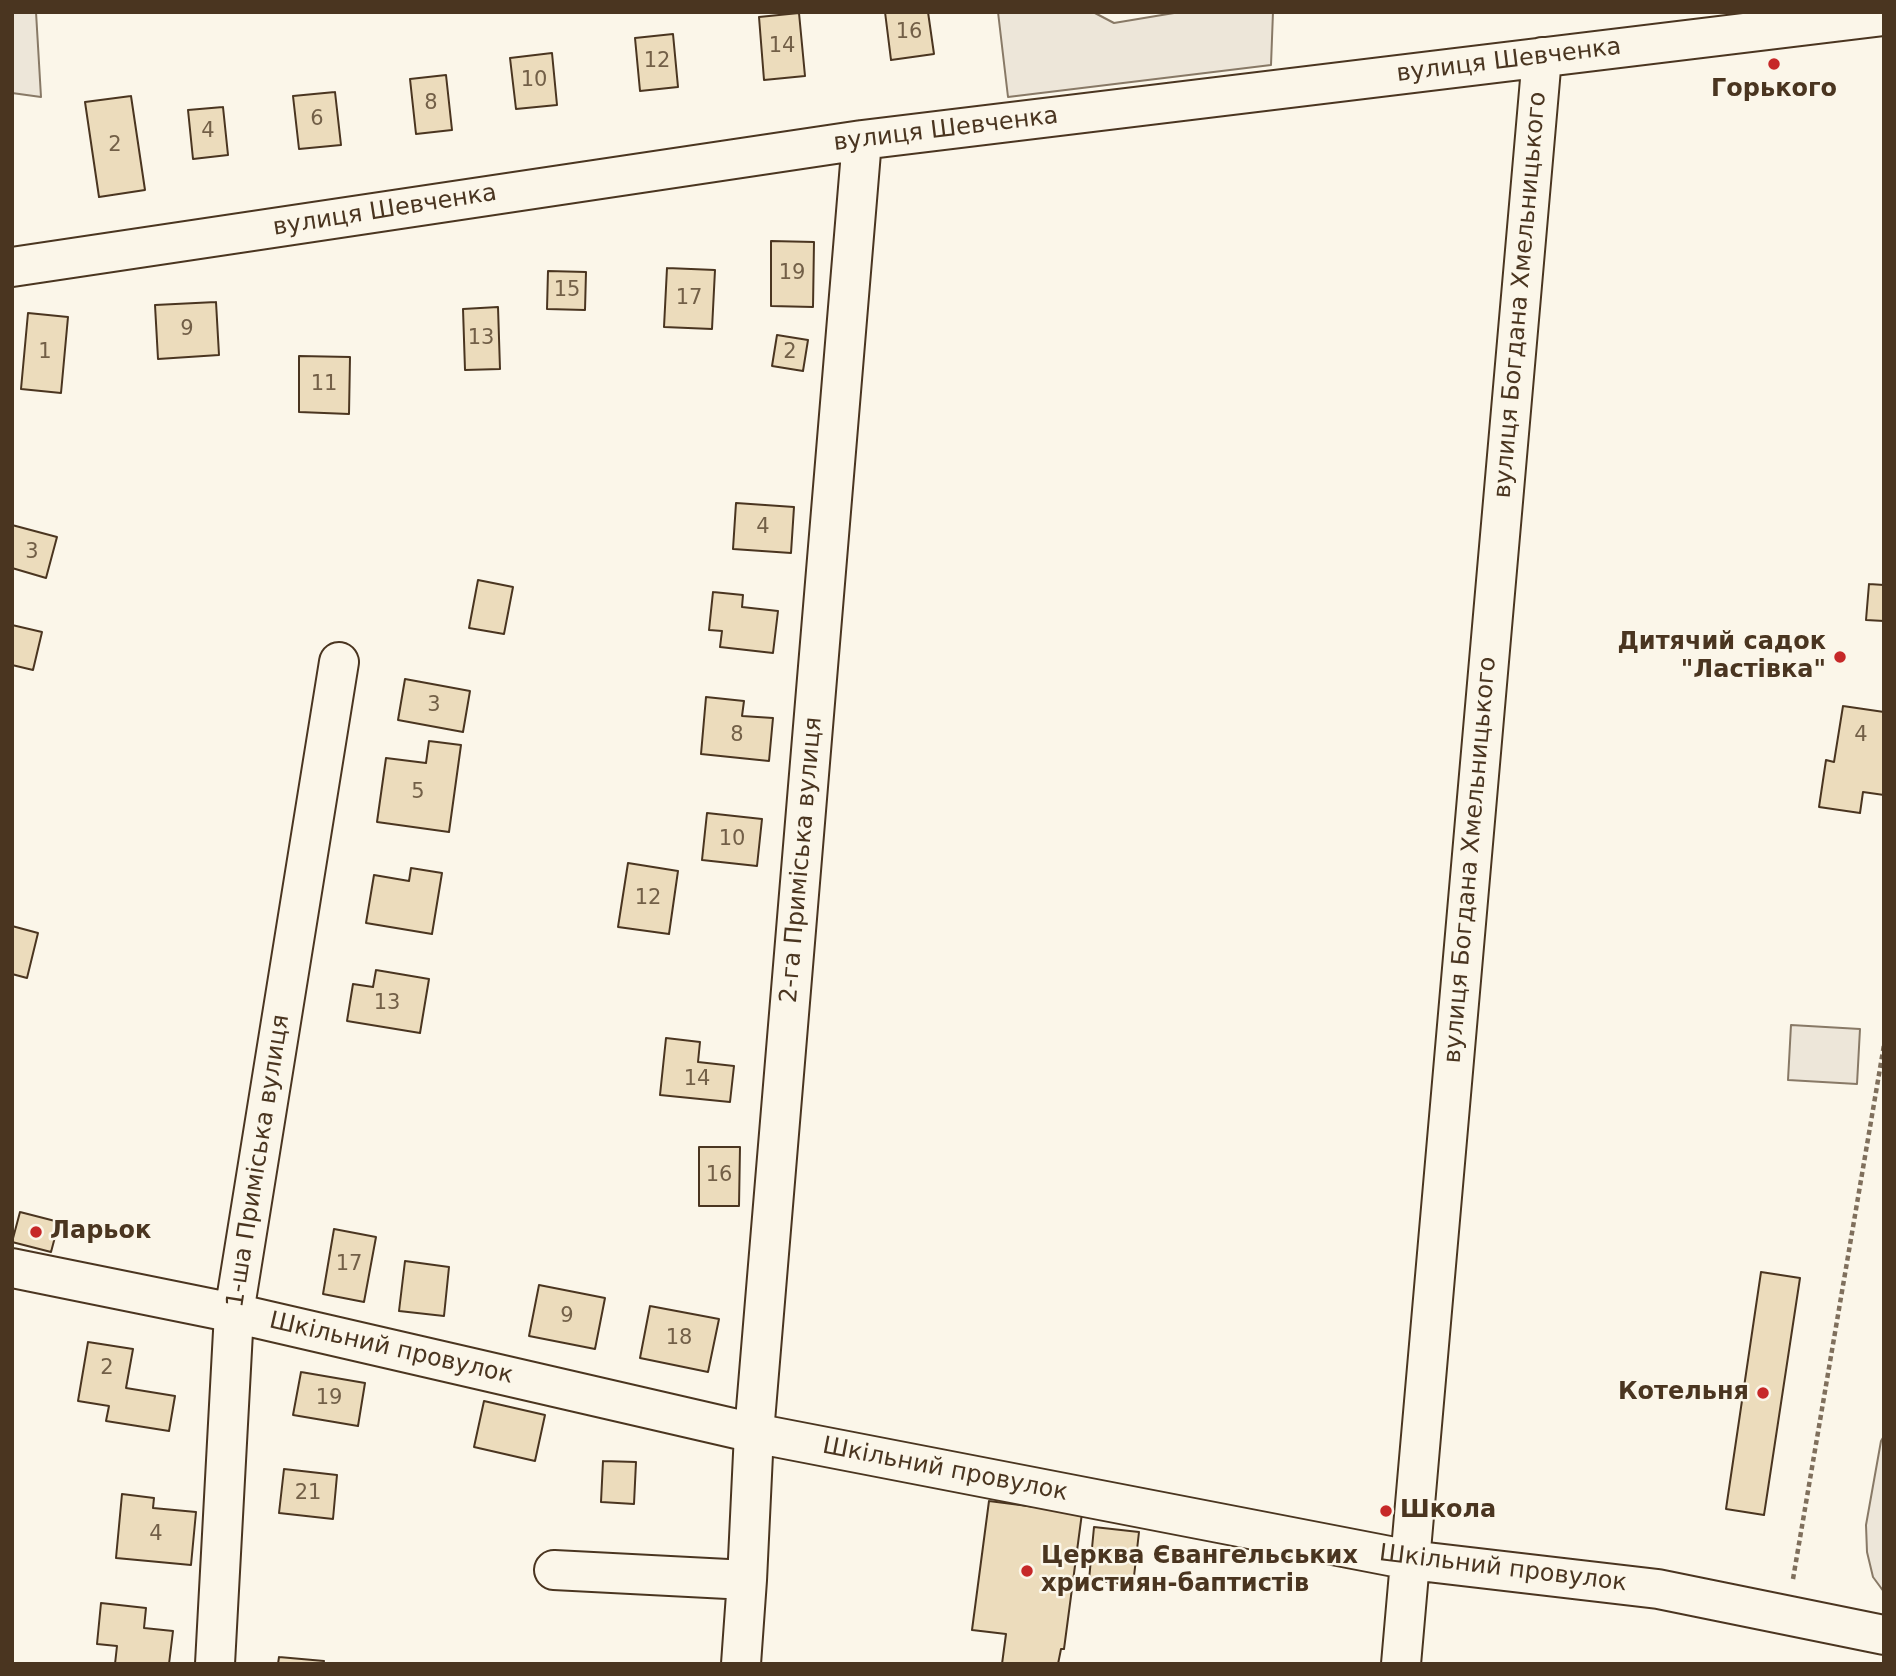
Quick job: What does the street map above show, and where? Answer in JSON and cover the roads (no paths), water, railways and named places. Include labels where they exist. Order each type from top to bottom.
[{"type":"street","name":"вулиця Шевченка","points":[[12,267],[863,140],[1884,16]]},
{"type":"street","name":"вулиця Богдана Хмельницького","points":[[1401,1664],[1542,57]]},
{"type":"street","name":"2-га Приміська вулиця","points":[[741,1664],[754,1433],[863,140]]},
{"type":"street","name":"1-ша Приміська вулиця","points":[[215,1664],[234,1313],[339,662]]},
{"type":"street","name":"Шкільний провулок","points":[[12,1268],[234,1313],[754,1433],[1409,1560],[1658,1589],[1884,1635]]},
{"type":"street","points":[[554,1570],[747,1580]]},
{"type":"place","name":"Горького","points":[[1774,64]]},
{"type":"place","name":"Дитячий садок \"Ластівка\"","points":[[1840,657]]},
{"type":"place","name":"Ларьок","points":[[36,1232]]},
{"type":"place","name":"Котельня","points":[[1763,1393]]},
{"type":"place","name":"Школа","points":[[1386,1511]]},
{"type":"place","name":"Церква Євангельських християн-баптистів","points":[[1027,1571]]}]
